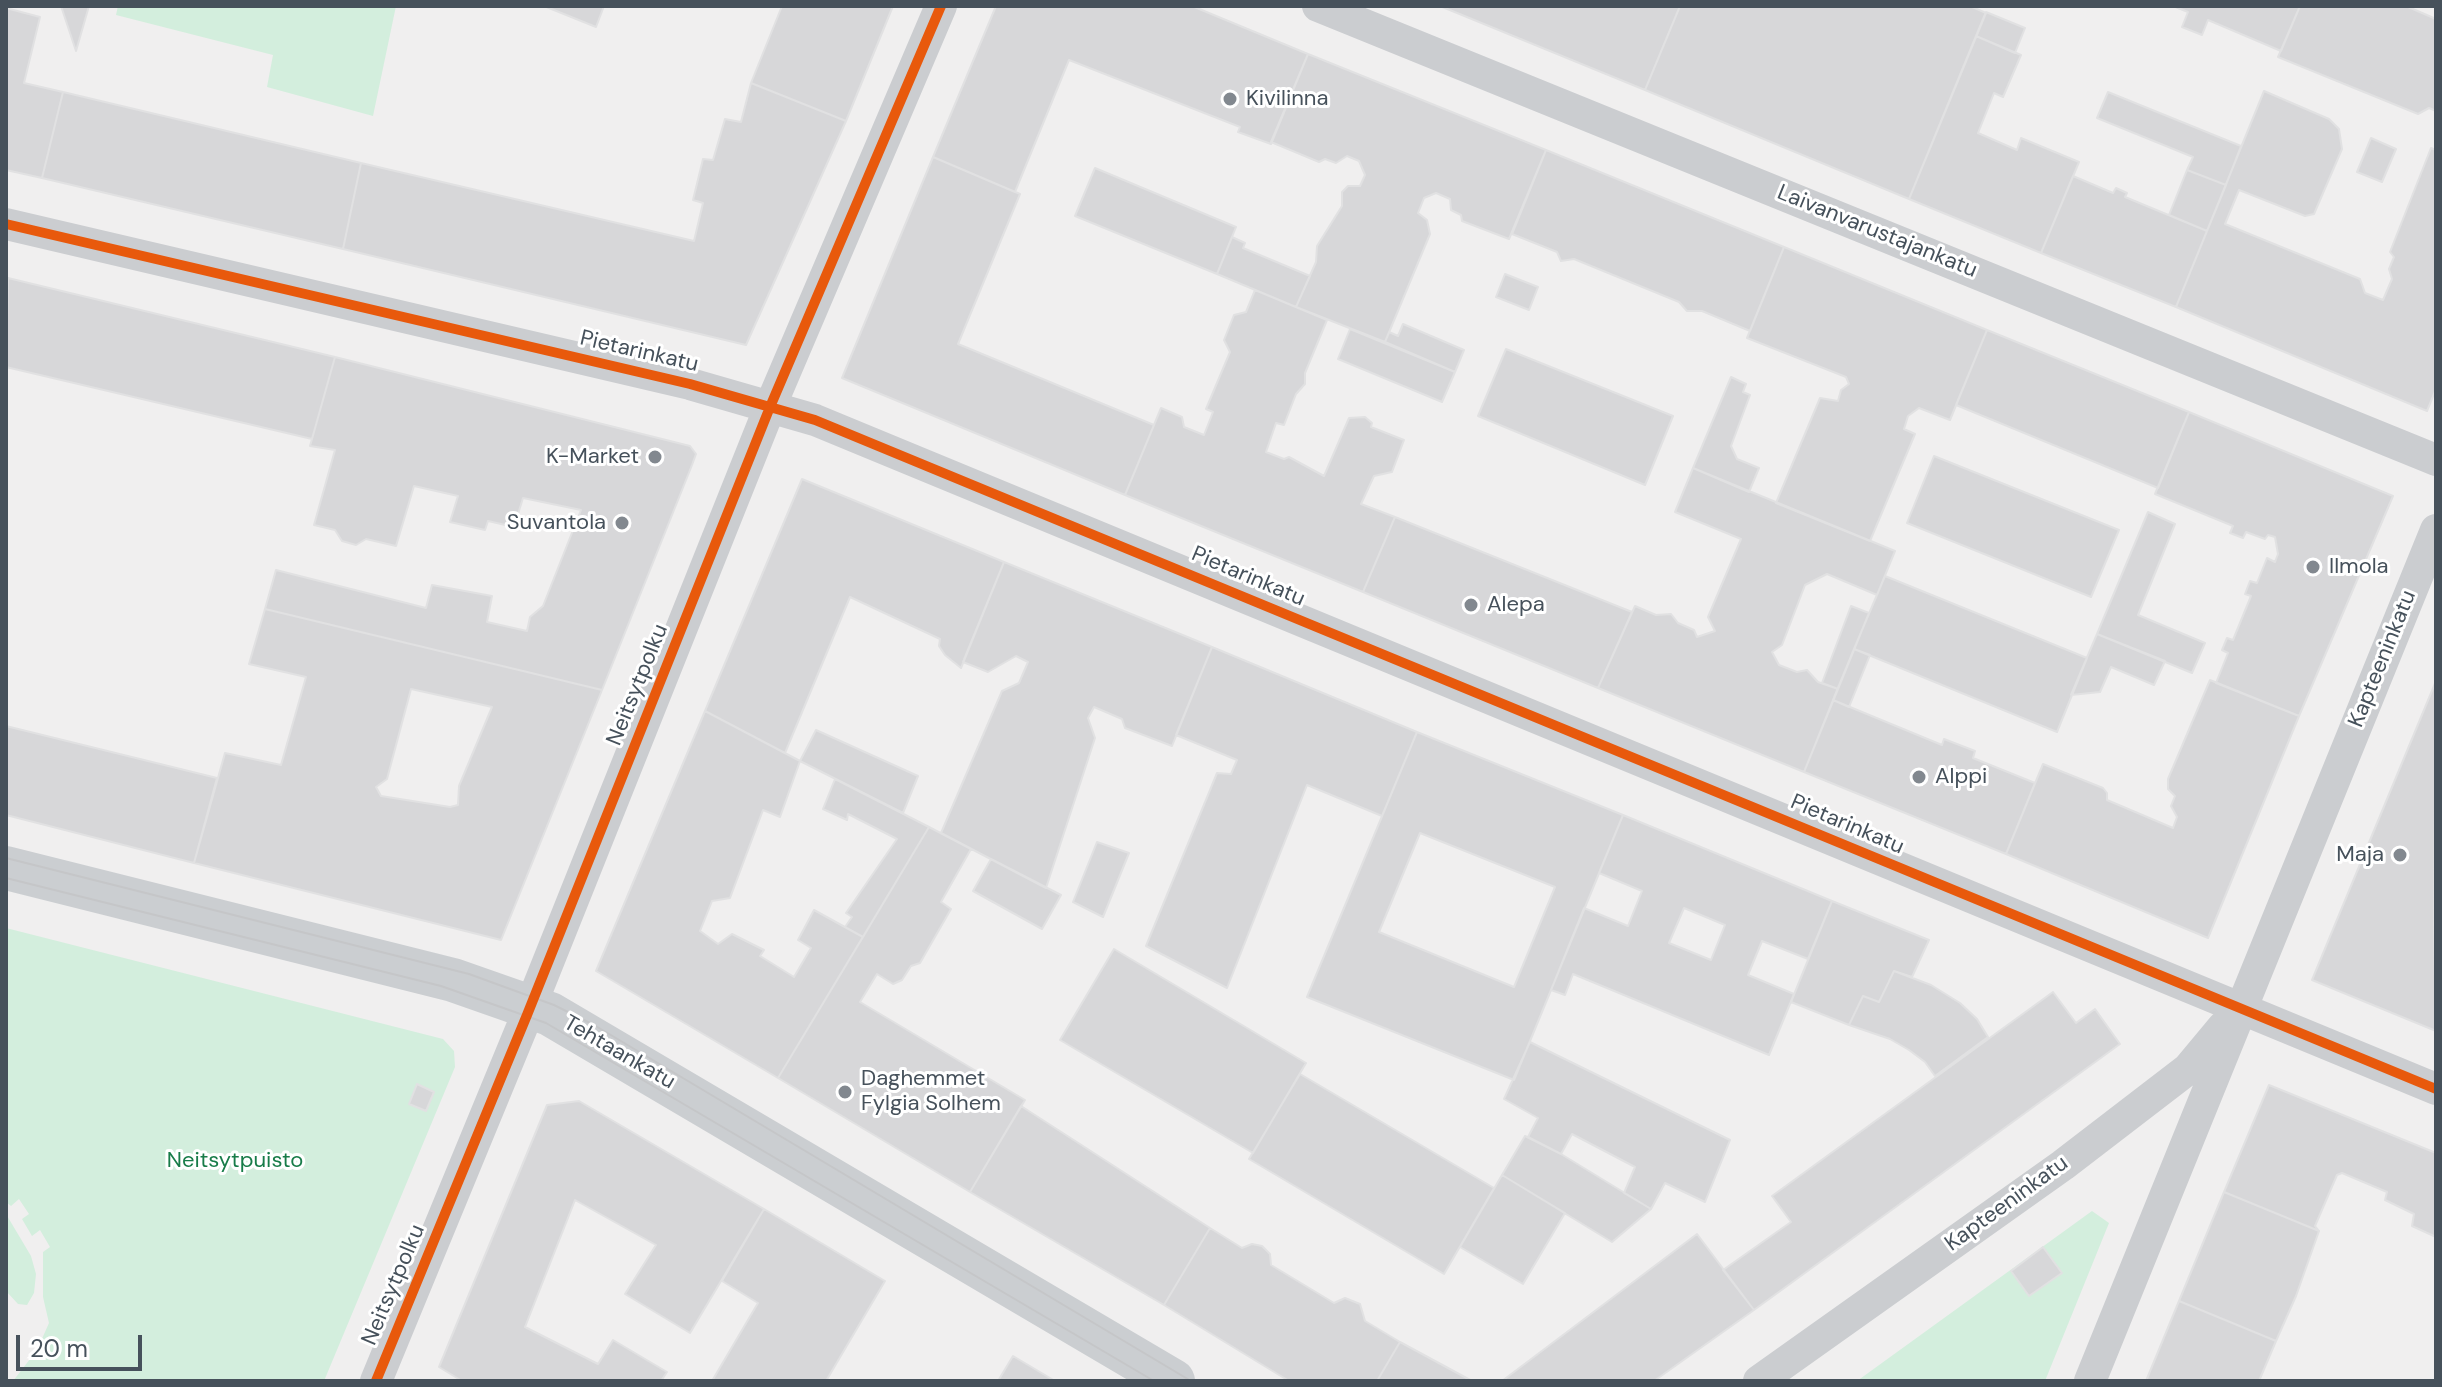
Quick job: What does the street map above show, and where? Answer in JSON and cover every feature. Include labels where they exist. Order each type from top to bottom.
[{"type":"street","name":"Neitsytpolku","points":[[376,1381],[531,1006],[770,407],[941,6]]},
{"type":"street","name":"Laivanvarustajankatu","points":[[1318,6],[2436,460]]},
{"type":"street","name":"Pietarinkatu","points":[[6,224],[690,384],[815,420],[2436,1089]]},
{"type":"street","name":"Kapteeninkatu","points":[[2090,1381],[2436,530]]},
{"type":"street","name":"Tehtaankatu","points":[[6,868],[453,980],[531,1006],[591,1035],[1173,1381]]},
{"type":"street","name":"Kapteeninkatu","points":[[1759,1381],[2063,1165],[2188,1069],[2239,1009]]},
{"type":"green space","points":[[118,6],[396,6],[373,116],[267,87],[273,55],[116,15]]},
{"type":"green space","name":"Neitsytpuisto","points":[[6,928],[443,1039],[454,1051],[455,1067],[324,1381],[13,1381],[37,1350],[49,1323],[43,1297],[43,1252],[50,1247],[40,1230],[32,1236],[22,1219],[29,1214],[19,1199],[11,1206],[6,1202]]},
{"type":"green space","points":[[2092,1211],[2109,1223],[2045,1381],[1857,1381]]},
{"type":"green space","points":[[6,1214],[31,1256],[36,1274],[34,1293],[27,1305],[18,1304],[6,1291]]},
{"type":"building","points":[[61,6],[89,6],[76,51]]},
{"type":"building","points":[[544,6],[604,6],[596,27]]},
{"type":"building","points":[[782,6],[893,6],[846,121],[751,83]]},
{"type":"building","name":"Kivilinna","points":[[996,6],[1192,6],[1308,54],[1271,144],[1238,132],[1240,127],[1069,60],[1015,192],[933,157]]},
{"type":"building","points":[[1440,6],[1680,6],[1645,90]]},
{"type":"building","points":[[1680,6],[1970,6],[1986,13],[1909,199],[1645,90]]},
{"type":"building","points":[[2173,6],[2300,6],[2281,51],[2208,20],[2202,35],[2182,27],[2188,12]]},
{"type":"building","points":[[2300,6],[2406,6],[2436,19],[2436,111],[2429,108],[2418,114],[2278,57]]},
{"type":"building","points":[[6,8],[40,17],[24,83],[63,92],[42,178],[6,170]]},
{"type":"building","points":[[1986,12],[2025,28],[2015,53],[1976,36]]},
{"type":"building","points":[[1976,36],[2021,55],[2003,97],[1994,93],[1978,133],[2017,150],[2021,138],[2079,162],[2041,253],[1909,199]]},
{"type":"building","points":[[1308,54],[1546,150],[1509,239],[1462,221],[1461,215],[1451,210],[1450,199],[1436,193],[1424,198],[1418,213],[1427,220],[1430,234],[1385,342],[1296,307],[1316,262],[1317,246],[1342,206],[1342,192],[1348,186],[1360,186],[1365,175],[1359,161],[1347,156],[1336,163],[1325,159],[1319,162],[1271,142]]},
{"type":"building","points":[[751,83],[846,121],[746,345],[343,249],[361,163],[694,241],[703,203],[693,200],[703,159],[713,160],[725,119],[741,122]]},
{"type":"building","points":[[2264,91],[2329,119],[2339,129],[2342,149],[2314,214],[2305,216],[2239,190],[2225,224],[2360,279],[2365,293],[2383,300],[2392,279],[2389,269],[2394,257],[2390,252],[2431,148],[2436,150],[2436,389],[2427,411],[2176,307]]},
{"type":"building","points":[[63,92],[361,163],[343,249],[42,178]]},
{"type":"building","points":[[2108,92],[2241,146],[2226,185],[2187,170],[2193,157],[2097,118]]},
{"type":"building","points":[[2371,138],[2396,149],[2382,182],[2357,172]]},
{"type":"building","points":[[1546,150],[1784,247],[1750,331],[1702,311],[1687,311],[1679,302],[1574,259],[1561,261],[1557,252],[1512,234]]},
{"type":"building","points":[[933,157],[1020,194],[958,344],[1154,425],[1125,495],[842,378]]},
{"type":"building","points":[[1095,168],[1236,227],[1217,274],[1075,216]]},
{"type":"building","points":[[2187,170],[2226,185],[2207,231],[2169,215]]},
{"type":"building","points":[[2073,176],[2113,193],[2116,188],[2127,193],[2125,197],[2207,231],[2176,307],[2041,253]]},
{"type":"building","points":[[1232,237],[1245,243],[1243,248],[1310,276],[1296,307],[1217,274]]},
{"type":"building","points":[[1784,247],[1987,330],[1950,420],[1919,408],[1908,416],[1904,429],[1915,434],[1870,541],[1776,503],[1820,398],[1838,401],[1841,390],[1849,384],[1846,377],[1747,338]]},
{"type":"building","points":[[1505,274],[1538,287],[1529,310],[1496,297]]},
{"type":"building","points":[[8,278],[335,357],[312,439],[6,367]]},
{"type":"building","points":[[1255,290],[1327,320],[1305,373],[1305,384],[1296,394],[1284,425],[1276,423],[1266,452],[1284,459],[1289,457],[1324,476],[1349,418],[1365,417],[1372,423],[1371,427],[1404,440],[1392,472],[1374,476],[1361,504],[1395,517],[1363,592],[1125,495],[1161,408],[1182,417],[1184,427],[1204,435],[1213,412],[1206,409],[1230,352],[1224,340],[1234,315],[1246,312]]},
{"type":"building","points":[[1403,324],[1464,350],[1455,372],[1385,342],[1389,332],[1398,336]]},
{"type":"building","points":[[1350,329],[1455,372],[1442,402],[1338,359]]},
{"type":"building","points":[[1987,330],[2189,412],[2158,488],[1956,405]]},
{"type":"building","points":[[1506,349],[1673,416],[1645,485],[1478,416]]},
{"type":"building","name":"Suvantola","points":[[335,357],[690,446],[696,454],[602,690],[265,609],[276,570],[426,608],[432,585],[492,596],[487,622],[527,631],[530,617],[543,606],[581,510],[523,498],[514,527],[488,521],[485,530],[450,522],[458,496],[414,486],[396,546],[366,539],[356,545],[342,541],[335,530],[314,525],[335,450],[310,446]]},
{"type":"building","points":[[1731,377],[1746,384],[1743,392],[1750,395],[1731,446],[1737,459],[1759,468],[1749,492],[1693,468]]},
{"type":"building","name":"Ilmola","points":[[2189,412],[2393,496],[2299,716],[2216,683],[2228,653],[2222,650],[2227,638],[2233,640],[2251,596],[2245,594],[2250,581],[2257,583],[2267,558],[2275,562],[2278,554],[2275,537],[2268,535],[2265,539],[2246,532],[2243,538],[2230,533],[2233,526],[2155,494]]},
{"type":"building","points":[[1934,456],[2119,530],[2091,597],[1907,523]]},
{"type":"building","points":[[1693,468],[1895,551],[1877,595],[1827,574],[1805,585],[1782,645],[1772,652],[1779,665],[1797,672],[1807,670],[1818,682],[1838,689],[1804,772],[1598,688],[1635,606],[1656,615],[1671,614],[1678,623],[1694,630],[1697,637],[1715,631],[1708,617],[1741,539],[1675,512]]},
{"type":"building","points":[[802,479],[1004,562],[961,668],[945,655],[939,646],[940,639],[850,597],[785,753],[705,711]]},
{"type":"building","points":[[2148,512],[2175,524],[2138,615],[2205,643],[2192,673],[2097,634]]},
{"type":"building","points":[[1395,517],[1632,612],[1598,688],[1363,592]]},
{"type":"building","points":[[1004,562],[1212,647],[1172,746],[1125,728],[1122,719],[1094,707],[1088,718],[1095,738],[1046,888],[941,833],[1002,691],[1019,683],[1028,662],[1016,656],[988,672],[963,662]]},
{"type":"building","points":[[1885,576],[2087,658],[2057,732],[1854,649]]},
{"type":"building","points":[[1851,606],[1869,613],[1838,689],[1822,683]]},
{"type":"building","points":[[265,609],[602,690],[501,940],[194,863],[225,753],[281,765],[306,677],[249,664]],"holes":[[[411,689],[492,707],[459,786],[458,805],[450,807],[381,796],[376,787],[387,779]]]},
{"type":"building","points":[[2097,634],[2165,661],[2154,685],[2111,667],[2100,692],[2071,695]]},
{"type":"building","points":[[1212,647],[1417,732],[1382,816],[1307,785],[1227,988],[1146,946],[1217,773],[1231,774],[1237,760],[1176,735]]},
{"type":"building","points":[[1854,649],[1870,655],[1849,707],[1833,700]]},
{"type":"building","points":[[2210,680],[2299,716],[2208,938],[2006,854],[2043,764],[2103,788],[2107,800],[2173,828],[2177,817],[2171,806],[2175,796],[2168,789],[2168,779]]},
{"type":"building","name":"Maja","points":[[2436,681],[2434,925],[2436,1031],[2312,980]]},
{"type":"building","name":"Alppi","points":[[1833,700],[1942,745],[1944,739],[1975,751],[1973,758],[2035,783],[2006,854],[1804,772]]},
{"type":"building","points":[[705,711],[800,761],[780,817],[763,810],[730,898],[712,901],[700,931],[718,944],[732,934],[764,950],[760,956],[794,977],[811,948],[798,940],[814,910],[863,937],[778,1078],[596,971]]},
{"type":"building","points":[[6,726],[217,778],[194,863],[6,815]]},
{"type":"building","points":[[816,730],[918,776],[903,813],[800,761]]},
{"type":"building","points":[[1417,732],[1623,815],[1514,1080],[1307,997]],"holes":[[[1420,833],[1555,887],[1514,987],[1379,932]]]},
{"type":"building","points":[[835,779],[929,827],[863,937],[845,927],[852,917],[846,913],[897,839],[848,814],[847,820],[823,809]]},
{"type":"building","points":[[1623,815],[1832,901],[1808,959],[1762,941],[1748,975],[1794,994],[1769,1055],[1573,974],[1565,995],[1551,990],[1584,908],[1628,926],[1642,891],[1599,873]],"holes":[[[1684,908],[1725,925],[1711,960],[1669,943]]]},
{"type":"building","points":[[929,827],[971,849],[941,902],[951,909],[920,963],[911,966],[902,980],[893,984],[877,974],[860,1002],[1025,1100],[970,1192],[778,1078]]},
{"type":"building","points":[[1097,842],[1129,853],[1103,917],[1073,902]]},
{"type":"building","points":[[991,859],[1061,895],[1042,929],[973,891]]},
{"type":"building","points":[[1832,901],[1929,940],[1912,977],[1894,971],[1879,1002],[1863,996],[1849,1025],[1791,1002]]},
{"type":"building","points":[[1114,949],[1306,1063],[1253,1153],[1060,1040]]},
{"type":"building","points":[[1894,971],[1931,985],[1960,1003],[1977,1019],[1988,1037],[1935,1076],[1925,1062],[1909,1050],[1890,1039],[1849,1025],[1863,996],[1879,1002]]},
{"type":"building","points":[[2053,992],[2076,1023],[2095,1009],[2120,1044],[1754,1310],[1723,1270],[1791,1222],[1772,1196]]},
{"type":"building","points":[[1530,1042],[1730,1140],[1705,1202],[1665,1183],[1651,1209],[1624,1193],[1635,1167],[1572,1134],[1561,1154],[1528,1137],[1538,1118],[1504,1099]]},
{"type":"building","points":[[1300,1074],[1494,1188],[1444,1274],[1249,1159]]},
{"type":"building","points":[[417,1084],[434,1092],[426,1111],[409,1104]]},
{"type":"building","points":[[2269,1085],[2436,1153],[2436,1237],[2412,1226],[2414,1214],[2385,1200],[2387,1192],[2342,1173],[2337,1175],[2315,1226],[2319,1231],[2224,1192]]},
{"type":"building","points":[[579,1101],[764,1209],[690,1333],[625,1294],[656,1245],[575,1200],[525,1327],[598,1364],[613,1340],[667,1372],[661,1381],[462,1381],[439,1367],[547,1105]]},
{"type":"building","points":[[1021,1106],[1210,1228],[1164,1305],[970,1192]]},
{"type":"building","points":[[1525,1136],[1561,1154],[1651,1209],[1612,1242],[1502,1175]]},
{"type":"building","points":[[1502,1175],[1565,1213],[1523,1284],[1460,1247]]},
{"type":"building","points":[[2224,1192],[2319,1231],[2276,1341],[2179,1301]]},
{"type":"building","points":[[764,1209],[885,1281],[826,1381],[712,1381],[758,1303],[722,1281]]},
{"type":"building","points":[[1210,1228],[1242,1248],[1252,1244],[1262,1246],[1270,1254],[1271,1265],[1334,1303],[1345,1298],[1360,1304],[1365,1321],[1400,1342],[1377,1381],[1289,1381],[1164,1305]]},
{"type":"building","points":[[1697,1234],[1754,1310],[1654,1381],[1502,1381]]},
{"type":"building","points":[[2043,1247],[2062,1273],[2029,1296],[2011,1271]]},
{"type":"building","points":[[2179,1301],[2276,1341],[2259,1381],[2146,1381]]},
{"type":"building","points":[[1400,1342],[1472,1381],[1377,1381]]},
{"type":"building","points":[[1013,1356],[1050,1378],[1055,1381],[998,1381]]},
{"type":"tram line","points":[[6,858],[469,974],[554,1005],[594,1025],[1191,1381]]},
{"type":"tram line","points":[[6,878],[441,986],[546,1023],[1154,1381]]},
{"type":"cycle path","points":[[376,1381],[527,1015],[770,407],[941,6]]},
{"type":"cycle path","points":[[6,224],[690,384],[815,420],[2436,1089]]},
{"type":"place","name":"Kivilinna","points":[[1230,99]]},
{"type":"place","name":"K-Market","points":[[655,457]]},
{"type":"place","name":"Suvantola","points":[[622,523]]},
{"type":"place","name":"Ilmola","points":[[2313,567]]},
{"type":"place","name":"Alepa","points":[[1471,605]]},
{"type":"place","name":"Alppi","points":[[1919,777]]},
{"type":"place","name":"Maja","points":[[2400,855]]},
{"type":"place","name":"Daghemmet Fylgia Solhem","points":[[845,1092]]}]
